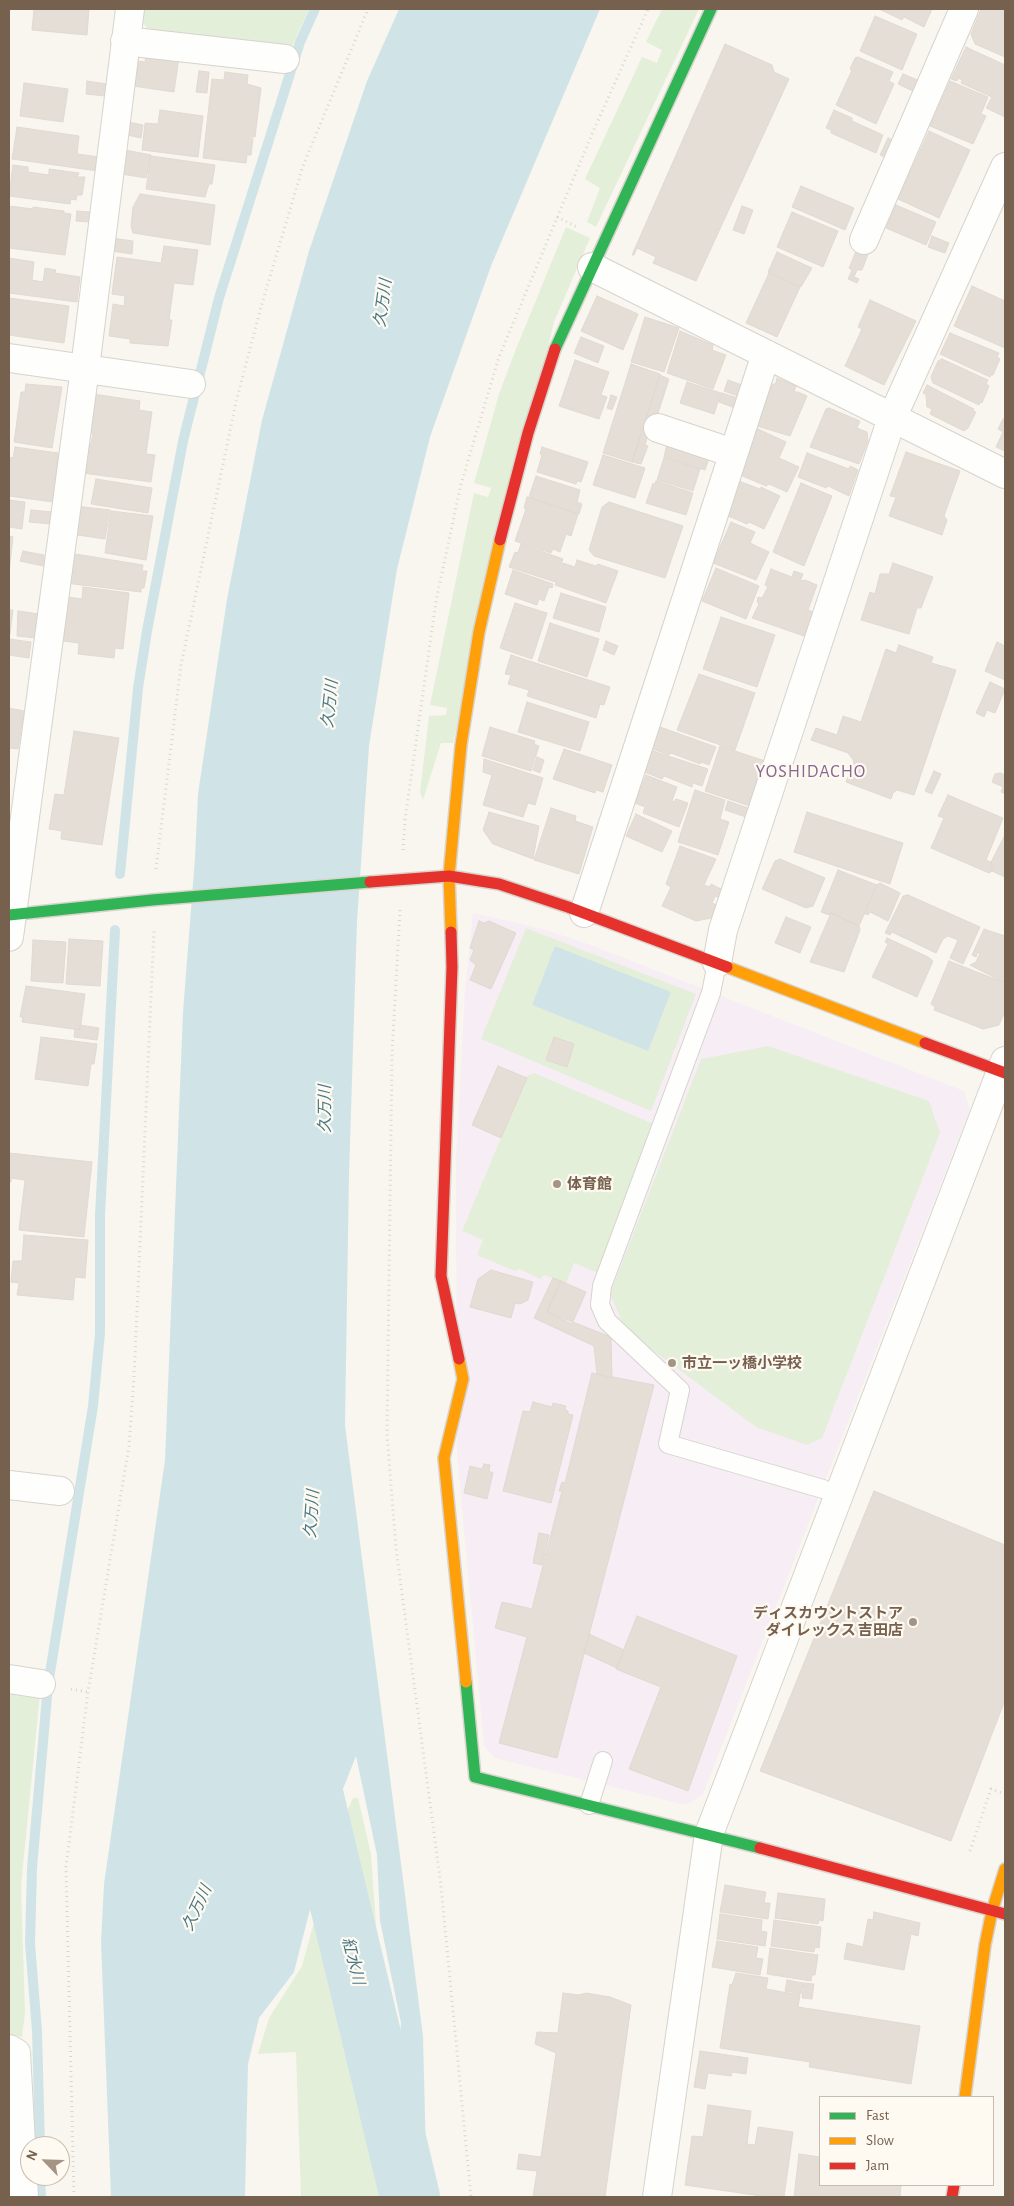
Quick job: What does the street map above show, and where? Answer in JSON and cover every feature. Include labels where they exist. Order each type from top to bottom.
[{"type":"street","points":[[130,9],[85,368],[10,922],[170,899],[448,876],[475,879],[499,884],[584,913],[1004,1069],[709,1834],[657,2197]]},
{"type":"street","points":[[711,9],[555,350],[528,432],[490,578],[479,632],[461,745],[448,876],[452,967],[441,1239],[442,1276],[463,1379],[444,1458],[475,1776],[709,1834],[1005,1914]]},
{"type":"street","points":[[864,240],[964,9]]},
{"type":"street","points":[[125,41],[284,59]]},
{"type":"street","points":[[717,963],[726,920],[892,418],[1005,167]]},
{"type":"street","points":[[592,267],[1005,474]]},
{"type":"street","points":[[584,913],[766,354]]},
{"type":"street","points":[[9,358],[191,384]]},
{"type":"street","points":[[658,428],[733,453]]},
{"type":"street","points":[[9,1485],[60,1491]]},
{"type":"street","points":[[9,1679],[52,1686]]},
{"type":"street","points":[[965,2096],[985,1946],[992,1911],[1005,1869]]},
{"type":"street","points":[[9,2049],[16,2053],[24,2197]]},
{"type":"lane","points":[[717,963],[711,993],[602,1286],[600,1305],[607,1320],[680,1390],[668,1444],[823,1489]]},
{"type":"lane","points":[[589,1805],[603,1761]]},
{"type":"path","points":[[401,901],[392,1054],[387,1434],[396,1548],[441,1886],[471,2197]]},
{"type":"path","points":[[52,1686],[88,1692]]},
{"type":"path","points":[[970,1850],[991,1789],[1005,1794]]},
{"type":"path","points":[[66,1867],[74,2197]]},
{"type":"shaded area","name":"市立一ッ橋小学校","points":[[473,913],[543,929],[588,944],[964,1091],[970,1109],[703,1794],[686,1805],[495,1758],[484,1746],[457,1454],[456,1160],[465,991]]},
{"type":"green space","points":[[142,9],[309,9],[290,51],[151,33],[140,19]]},
{"type":"green space","points":[[662,9],[699,9],[596,227],[587,222],[600,188],[585,179],[642,57],[657,63],[662,50],[646,42]]},
{"type":"green space","points":[[566,227],[590,238],[554,322],[453,743],[441,743],[423,800],[420,792],[429,716],[446,715],[447,708],[430,705],[474,493],[488,497],[491,488],[474,483],[499,394]]},
{"type":"green space","points":[[526,928],[696,994],[651,1111],[481,1039]]},
{"type":"green space","points":[[768,1046],[929,1101],[940,1133],[822,1438],[807,1445],[756,1427],[626,1330],[610,1294],[701,1059]]},
{"type":"green space","name":"体育館","points":[[534,1073],[656,1125],[598,1273],[574,1263],[566,1283],[544,1275],[540,1279],[519,1269],[515,1271],[477,1255],[483,1240],[462,1231],[527,1076]]},
{"type":"green space","points":[[9,1690],[40,1694],[21,1886],[25,2013],[22,2037],[9,2035]]},
{"type":"green space","points":[[353,1798],[358,1798],[371,1854],[380,1983],[387,2022],[384,2197],[301,2197],[296,2052],[258,2054],[269,2018],[302,1966],[341,1824]]},
{"type":"water","name":"久万川","points":[[399,9],[600,9],[491,266],[430,437],[397,569],[369,746],[357,922],[349,1175],[345,1425],[423,2036],[427,2197],[391,2197],[401,2023],[380,1921],[377,1855],[356,1756],[337,1804],[294,1972],[259,2018],[248,2064],[245,2197],[111,2197],[101,1942],[104,1884],[165,1460],[183,1012],[198,794],[227,599],[262,420],[309,251],[367,81]]},
{"type":"water","points":[[555,946],[671,992],[648,1051],[532,1005]]},
{"type":"building","points":[[34,9],[89,9],[87,35],[32,30]]},
{"type":"building","points":[[879,9],[932,9],[924,27],[904,17],[902,20]]},
{"type":"building","points":[[981,9],[1005,9],[1005,57],[975,44],[971,34]]},
{"type":"building","points":[[875,16],[917,34],[902,70],[860,51]]},
{"type":"building","points":[[725,44],[772,65],[774,72],[789,79],[696,281],[653,263],[656,257],[637,248],[634,255],[632,255]]},
{"type":"building","points":[[966,47],[1005,65],[1005,94],[1003,100],[1005,101],[1005,117],[986,108],[992,97],[961,83],[962,80],[958,78],[957,81],[951,79]]},
{"type":"building","points":[[146,53],[179,57],[174,92],[133,86],[137,61],[145,62]]},
{"type":"building","points":[[858,57],[893,72],[889,81],[894,84],[876,124],[836,105],[852,70],[850,69],[855,58]]},
{"type":"building","points":[[199,71],[209,72],[207,93],[196,92]]},
{"type":"building","points":[[225,72],[248,75],[247,84],[261,88],[255,137],[249,136],[249,138],[253,138],[251,155],[247,155],[246,163],[203,158],[212,79],[224,80]]},
{"type":"building","points":[[903,74],[920,81],[915,92],[898,84]]},
{"type":"building","points":[[87,81],[107,84],[105,96],[86,94]]},
{"type":"building","points":[[950,81],[988,97],[981,114],[986,116],[973,144],[930,126]]},
{"type":"building","points":[[24,83],[68,89],[63,122],[20,116]]},
{"type":"building","points":[[160,110],[203,116],[198,157],[142,150],[145,123],[158,124]]},
{"type":"building","points":[[834,110],[852,118],[852,121],[883,135],[876,153],[831,133],[831,130],[826,128]]},
{"type":"building","points":[[128,122],[143,125],[141,138],[127,135]]},
{"type":"building","points":[[17,127],[79,136],[77,154],[100,157],[98,171],[12,159]]},
{"type":"building","points":[[929,131],[970,150],[939,218],[898,199]]},
{"type":"building","points":[[888,138],[895,141],[887,158],[880,155]]},
{"type":"building","points":[[125,150],[151,155],[146,178],[121,174]]},
{"type":"building","points":[[151,156],[215,165],[212,184],[209,184],[205,197],[146,189]]},
{"type":"building","points":[[13,165],[28,167],[28,172],[49,175],[49,169],[79,173],[77,177],[85,177],[82,195],[77,195],[76,200],[71,199],[70,204],[9,196]]},
{"type":"building","points":[[801,186],[854,208],[845,230],[792,207]]},
{"type":"building","points":[[140,194],[215,205],[210,245],[133,233],[131,226],[133,207]]},
{"type":"building","points":[[896,205],[936,222],[926,245],[886,228]]},
{"type":"building","points":[[9,206],[64,211],[64,213],[71,214],[65,255],[9,248]]},
{"type":"building","points":[[742,206],[753,210],[744,234],[733,230]]},
{"type":"building","points":[[77,211],[90,212],[89,222],[76,221]]},
{"type":"building","points":[[792,212],[838,231],[823,267],[777,247]]},
{"type":"building","points":[[932,236],[949,243],[945,253],[928,247]]},
{"type":"building","points":[[112,238],[133,241],[132,254],[111,251]]},
{"type":"building","points":[[859,244],[870,249],[862,270],[857,270],[854,277],[859,279],[857,283],[848,279],[852,270],[849,268]]},
{"type":"building","points":[[164,246],[198,250],[193,285],[174,283],[169,320],[172,320],[168,346],[130,343],[130,339],[109,336],[113,304],[124,306],[125,296],[112,294],[117,257],[161,263]]},
{"type":"building","points":[[777,252],[812,268],[801,287],[768,272]]},
{"type":"building","points":[[9,258],[34,262],[32,280],[43,282],[45,268],[56,270],[55,273],[80,277],[77,302],[9,293]]},
{"type":"building","points":[[769,273],[800,287],[777,337],[746,323]]},
{"type":"building","points":[[972,286],[1005,301],[1005,348],[954,326]]},
{"type":"building","points":[[597,296],[638,314],[623,350],[581,331]]},
{"type":"building","points":[[9,298],[69,306],[64,343],[9,335]]},
{"type":"building","points":[[870,300],[916,321],[884,385],[845,366],[862,329],[858,327]]},
{"type":"building","points":[[645,317],[679,328],[664,372],[631,362]]},
{"type":"building","points":[[680,331],[713,345],[712,350],[726,355],[713,389],[667,373]]},
{"type":"building","points":[[950,333],[999,353],[997,357],[1000,359],[993,375],[990,377],[940,354]]},
{"type":"building","points":[[581,337],[604,346],[598,363],[574,353]]},
{"type":"building","points":[[942,359],[988,380],[986,384],[989,386],[982,403],[980,402],[979,405],[933,383],[931,377],[938,361]]},
{"type":"building","points":[[575,360],[609,372],[601,395],[607,397],[599,419],[559,406]]},
{"type":"building","points":[[631,364],[660,374],[632,462],[603,453]]},
{"type":"building","points":[[660,375],[669,379],[650,438],[647,438],[645,445],[648,446],[641,464],[632,462]]},
{"type":"building","points":[[777,378],[796,386],[794,392],[807,396],[790,436],[757,426],[772,385],[776,383]]},
{"type":"building","points":[[728,380],[742,385],[738,396],[724,391]]},
{"type":"building","points":[[687,382],[721,393],[714,414],[680,403]]},
{"type":"building","points":[[26,384],[62,387],[52,448],[14,442],[21,392],[25,392]]},
{"type":"building","points":[[927,385],[974,409],[973,411],[976,412],[968,428],[964,431],[930,414],[932,409],[927,407],[926,395],[923,393]]},
{"type":"building","points":[[722,393],[738,398],[735,408],[719,402]]},
{"type":"building","points":[[93,394],[140,401],[139,410],[152,412],[146,454],[155,455],[151,482],[82,473],[86,443],[91,444],[93,433],[88,432]]},
{"type":"building","points":[[611,395],[617,397],[612,410],[607,408]]},
{"type":"building","points":[[829,408],[860,421],[857,428],[867,432],[868,441],[859,464],[810,447],[826,409]]},
{"type":"building","points":[[1003,419],[1005,420],[1005,451],[996,447],[1003,432],[998,429]]},
{"type":"building","points":[[758,429],[786,442],[779,458],[799,467],[787,492],[769,484],[766,486],[740,475],[753,430]]},
{"type":"building","points":[[667,444],[709,458],[705,470],[664,457]]},
{"type":"building","points":[[15,447],[58,453],[53,502],[9,496],[9,457],[13,458]]},
{"type":"building","points":[[542,447],[588,462],[581,482],[577,481],[576,484],[537,472],[542,455],[540,454]]},
{"type":"building","points":[[906,452],[960,471],[944,516],[947,520],[942,535],[889,516],[896,497],[890,496]]},
{"type":"building","points":[[807,453],[849,469],[850,466],[858,470],[849,496],[828,486],[826,488],[798,477]]},
{"type":"building","points":[[603,455],[645,468],[635,498],[593,485]]},
{"type":"building","points":[[664,458],[700,469],[693,491],[657,480]]},
{"type":"building","points":[[536,476],[580,490],[577,502],[582,504],[579,514],[529,497]]},
{"type":"building","points":[[96,479],[152,488],[148,513],[91,504]]},
{"type":"building","points":[[656,481],[693,493],[686,515],[646,503],[653,483],[655,484]]},
{"type":"building","points":[[739,481],[760,489],[761,487],[780,496],[764,529],[728,516]]},
{"type":"building","points":[[801,483],[832,496],[804,566],[773,552]]},
{"type":"building","points":[[527,497],[578,514],[571,536],[566,534],[560,552],[553,549],[551,553],[515,541],[526,509],[524,508]]},
{"type":"building","points":[[9,500],[25,502],[22,529],[9,527]]},
{"type":"building","points":[[609,502],[683,526],[665,578],[594,556],[589,550],[602,507]]},
{"type":"building","points":[[75,506],[110,510],[105,539],[71,534]]},
{"type":"building","points":[[31,510],[53,512],[52,524],[29,522]]},
{"type":"building","points":[[111,511],[153,516],[146,560],[105,553]]},
{"type":"building","points":[[731,522],[755,532],[750,543],[769,552],[756,580],[713,563]]},
{"type":"building","points":[[9,536],[13,537],[9,573]]},
{"type":"building","points":[[521,544],[563,559],[555,582],[509,567],[515,552],[518,553]]},
{"type":"building","points":[[23,551],[44,555],[43,566],[20,561]]},
{"type":"building","points":[[69,553],[143,565],[142,571],[147,571],[144,588],[141,588],[141,592],[65,583]]},
{"type":"building","points":[[577,560],[596,566],[598,564],[618,571],[606,603],[555,585],[563,563],[575,567]]},
{"type":"building","points":[[893,563],[933,577],[921,608],[917,608],[909,634],[861,620],[870,592],[875,594],[880,574],[889,574]]},
{"type":"building","points":[[716,568],[759,586],[746,619],[702,601]]},
{"type":"building","points":[[771,569],[792,577],[794,571],[803,574],[800,581],[805,580],[817,585],[808,610],[813,612],[804,636],[752,618],[759,604],[757,602],[758,597],[762,598],[768,587],[765,585]]},
{"type":"building","points":[[513,570],[553,584],[552,588],[549,587],[544,601],[539,599],[537,605],[505,594]]},
{"type":"building","points":[[83,587],[129,593],[123,649],[115,648],[114,658],[78,654],[79,643],[63,641],[68,597],[82,599]]},
{"type":"building","points":[[561,593],[606,607],[599,632],[553,618]]},
{"type":"building","points":[[515,603],[547,613],[532,659],[500,648]]},
{"type":"building","points":[[9,610],[13,610],[10,634],[9,634]]},
{"type":"building","points":[[18,611],[39,614],[36,638],[17,636]]},
{"type":"building","points":[[721,617],[775,635],[757,687],[703,669]]},
{"type":"building","points":[[550,623],[599,639],[587,677],[538,661]]},
{"type":"building","points":[[9,639],[31,642],[29,658],[9,655]]},
{"type":"building","points":[[606,641],[618,646],[614,655],[603,650]]},
{"type":"building","points":[[997,642],[1005,646],[1005,680],[985,671]]},
{"type":"building","points":[[899,645],[933,657],[931,663],[956,670],[914,795],[897,790],[893,793],[891,799],[846,782],[854,761],[848,753],[811,740],[816,728],[837,735],[843,716],[861,722],[886,649],[896,653]]},
{"type":"building","points":[[511,655],[610,687],[604,705],[600,704],[596,718],[527,696],[529,690],[508,684],[511,675],[505,674]]},
{"type":"building","points":[[699,674],[755,693],[735,750],[677,730]]},
{"type":"building","points":[[990,682],[1005,689],[995,713],[987,710],[984,717],[976,713]]},
{"type":"building","points":[[527,702],[589,722],[580,751],[518,732]]},
{"type":"building","points":[[9,708],[24,711],[18,749],[9,748]]},
{"type":"building","points":[[490,727],[535,741],[534,744],[539,746],[531,771],[482,756]]},
{"type":"building","points":[[660,727],[716,747],[709,765],[701,762],[700,764],[671,753],[669,755],[647,747],[653,733],[657,735]]},
{"type":"building","points":[[74,731],[119,738],[102,845],[61,839],[62,831],[49,829],[55,794],[64,795]]},
{"type":"building","points":[[720,746],[765,761],[750,806],[705,791]]},
{"type":"building","points":[[564,749],[612,765],[603,792],[596,790],[595,793],[553,779]]},
{"type":"building","points":[[650,750],[708,769],[702,786],[693,783],[692,787],[664,776],[662,779],[642,771]]},
{"type":"building","points":[[537,757],[544,760],[540,773],[533,770]]},
{"type":"building","points":[[484,759],[543,778],[535,805],[528,803],[523,817],[483,805],[492,775],[483,772]]},
{"type":"building","points":[[934,771],[941,774],[932,794],[925,791]]},
{"type":"building","points":[[995,774],[1005,775],[1005,794],[1001,792],[1003,787],[992,782]]},
{"type":"building","points":[[646,775],[677,787],[672,801],[674,802],[676,799],[688,803],[679,827],[643,813],[645,807],[635,803]]},
{"type":"building","points":[[695,790],[725,800],[720,819],[729,822],[718,855],[678,842]]},
{"type":"building","points":[[948,795],[1003,818],[986,860],[991,862],[992,871],[989,873],[931,848],[944,818],[938,816]]},
{"type":"building","points":[[728,801],[748,808],[746,817],[725,810]]},
{"type":"building","points":[[551,808],[576,816],[575,821],[593,827],[579,874],[534,860]]},
{"type":"building","points":[[489,812],[539,826],[533,859],[493,844],[483,830]]},
{"type":"building","points":[[807,812],[903,843],[890,884],[794,852]]},
{"type":"building","points":[[636,814],[672,831],[662,852],[626,836]]},
{"type":"building","points":[[1005,835],[1005,877],[992,871],[991,862]]},
{"type":"building","points":[[680,846],[716,859],[704,885],[710,887],[711,884],[723,890],[720,898],[715,896],[712,903],[717,905],[711,918],[696,921],[662,906],[671,887],[666,884]]},
{"type":"building","points":[[780,859],[825,878],[813,906],[806,908],[762,889],[775,861]]},
{"type":"building","points":[[838,870],[877,885],[859,926],[831,913],[829,915],[821,912]]},
{"type":"building","points":[[880,883],[900,893],[888,921],[870,912],[868,915],[864,913],[877,885]]},
{"type":"building","points":[[908,895],[980,927],[963,964],[950,958],[958,940],[948,936],[943,939],[936,953],[892,932],[890,935],[885,933],[903,896]]},
{"type":"building","points":[[831,913],[859,926],[860,930],[844,972],[810,962]]},
{"type":"building","points":[[786,917],[811,927],[800,953],[775,943]]},
{"type":"building","points":[[479,921],[484,923],[489,921],[516,933],[491,989],[470,980],[476,965],[470,960],[474,950],[470,948]]},
{"type":"building","points":[[984,929],[1005,936],[1005,983],[970,965],[976,962],[980,953],[977,953],[976,957],[972,955]]},
{"type":"building","points":[[887,938],[933,961],[917,997],[872,977],[888,944],[885,942]]},
{"type":"building","points":[[69,939],[103,941],[100,986],[66,984]]},
{"type":"building","points":[[33,940],[66,942],[63,983],[31,981]]},
{"type":"building","points":[[949,961],[1005,983],[1005,1011],[999,1025],[983,1029],[934,1010],[935,1007],[931,1004]]},
{"type":"building","points":[[26,986],[85,994],[80,1030],[22,1022],[23,1017],[20,1017]]},
{"type":"building","points":[[80,1025],[99,1028],[97,1040],[74,1037],[75,1029],[80,1030]]},
{"type":"building","points":[[41,1037],[97,1044],[94,1064],[91,1064],[88,1086],[35,1079]]},
{"type":"building","points":[[554,1037],[574,1044],[567,1067],[546,1060]]},
{"type":"building","points":[[498,1066],[527,1078],[501,1138],[472,1125]]},
{"type":"building","points":[[9,1153],[92,1162],[84,1237],[19,1230],[25,1180],[11,1178],[11,1182],[9,1182]]},
{"type":"building","points":[[24,1235],[88,1240],[85,1278],[75,1277],[73,1300],[17,1295],[19,1283],[11,1282],[13,1261],[22,1261]]},
{"type":"building","points":[[491,1270],[533,1282],[528,1300],[520,1304],[515,1303],[511,1318],[470,1307],[478,1279]]},
{"type":"building","points":[[553,1278],[561,1281],[547,1312],[611,1337],[612,1378],[597,1374],[594,1346],[534,1318]]},
{"type":"building","points":[[561,1281],[586,1292],[572,1324],[547,1312]]},
{"type":"building","points":[[592,1373],[654,1385],[557,1758],[499,1743],[527,1637],[495,1628],[502,1602],[532,1609],[562,1491],[559,1491],[562,1482],[565,1483]]},
{"type":"building","points":[[533,1402],[552,1407],[553,1403],[566,1406],[565,1410],[568,1411],[568,1414],[573,1415],[551,1503],[503,1491],[523,1411],[530,1412]]},
{"type":"building","points":[[484,1464],[490,1465],[489,1471],[493,1473],[487,1499],[464,1493],[470,1466],[482,1469]]},
{"type":"building","name":"ディスカウントストア ダイレックス 吉田店","points":[[874,1491],[1005,1545],[1005,1700],[951,1841],[760,1771]]},
{"type":"building","points":[[539,1533],[549,1535],[542,1565],[533,1563]]},
{"type":"building","points":[[637,1616],[737,1656],[688,1791],[629,1769],[661,1687],[616,1669]]},
{"type":"building","points":[[589,1634],[624,1650],[617,1668],[584,1653]]},
{"type":"building","points":[[725,1885],[766,1892],[764,1903],[770,1903],[768,1919],[720,1912]]},
{"type":"building","points":[[778,1893],[825,1899],[823,1921],[819,1920],[818,1924],[775,1918]]},
{"type":"building","points":[[874,1912],[920,1923],[918,1936],[911,1934],[904,1970],[844,1959],[847,1943],[863,1947],[868,1919],[873,1920]]},
{"type":"building","points":[[720,1914],[762,1920],[761,1931],[767,1932],[765,1946],[717,1939]]},
{"type":"building","points":[[774,1920],[821,1927],[819,1948],[815,1947],[814,1952],[771,1946]]},
{"type":"building","points":[[717,1941],[758,1947],[756,1958],[763,1959],[760,1975],[712,1967]]},
{"type":"building","points":[[770,1948],[818,1955],[815,1975],[812,1975],[811,1981],[767,1974]]},
{"type":"building","points":[[736,1973],[768,1978],[766,1989],[800,1995],[798,2007],[920,2026],[911,2084],[809,2067],[810,2062],[720,2048],[730,1984],[732,1985]]},
{"type":"building","points":[[787,1980],[803,1983],[801,1994],[785,1991]]},
{"type":"building","points":[[804,1983],[814,1984],[812,1999],[802,1998]]},
{"type":"building","points":[[563,1993],[579,1995],[586,1993],[610,1997],[631,2005],[605,2197],[533,2197],[537,2171],[517,2169],[519,2154],[541,2157],[556,2053],[535,2044],[537,2032],[558,2033]]},
{"type":"building","points":[[700,2051],[748,2058],[746,2074],[732,2072],[731,2076],[708,2073],[705,2089],[694,2087]]},
{"type":"building","points":[[708,2105],[751,2111],[747,2144],[755,2145],[758,2127],[793,2132],[784,2197],[768,2197],[685,2185],[692,2136],[703,2137]]},
{"type":"building","points":[[799,2154],[819,2157],[819,2186],[901,2186],[900,2197],[794,2197]]},
{"type":"waterway","points":[[120,874],[138,688],[183,441],[219,298],[300,42],[315,9]]},
{"type":"waterway","points":[[40,2136],[37,2031],[30,1944],[32,1868],[48,1685],[93,1406],[100,1333],[100,1215],[115,930]]},
{"type":"waterway","name":"紅水川","points":[[307,1768],[410,2197]]},
{"type":"waterway","points":[[40,2186],[41,2197]]},
{"type":"traffic: fast","points":[[555,349],[711,9]]},
{"type":"traffic: fast","points":[[9,915],[152,900],[370,882]]},
{"type":"traffic: fast","points":[[466,1682],[475,1777],[760,1848]]},
{"type":"traffic: slow","points":[[451,932],[449,876],[461,745],[479,632],[500,540]]},
{"type":"traffic: slow","points":[[727,967],[925,1043]]},
{"type":"traffic: slow","points":[[459,1359],[463,1379],[444,1458],[466,1682]]},
{"type":"traffic: slow","points":[[965,2096],[985,1945],[992,1911],[1005,1869]]},
{"type":"traffic: jam","points":[[500,540],[528,433],[555,349]]},
{"type":"traffic: jam","points":[[370,882],[449,876],[499,884],[568,907],[727,967]]},
{"type":"traffic: jam","points":[[451,932],[452,967],[441,1276],[459,1359]]},
{"type":"traffic: jam","points":[[925,1043],[1005,1073]]},
{"type":"traffic: jam","points":[[760,1848],[1005,1914]]},
{"type":"traffic: jam","points":[[952,2197],[954,2186]]},
{"type":"place","name":"体育館","points":[[557,1184]]},
{"type":"place","name":"市立一ッ橋小学校","points":[[672,1363]]},
{"type":"place","name":"ディスカウントストア ダイレックス 吉田店","points":[[913,1622]]},
{"type":"district","name":"YOSHIDACHO","points":[[811,772]]}]
